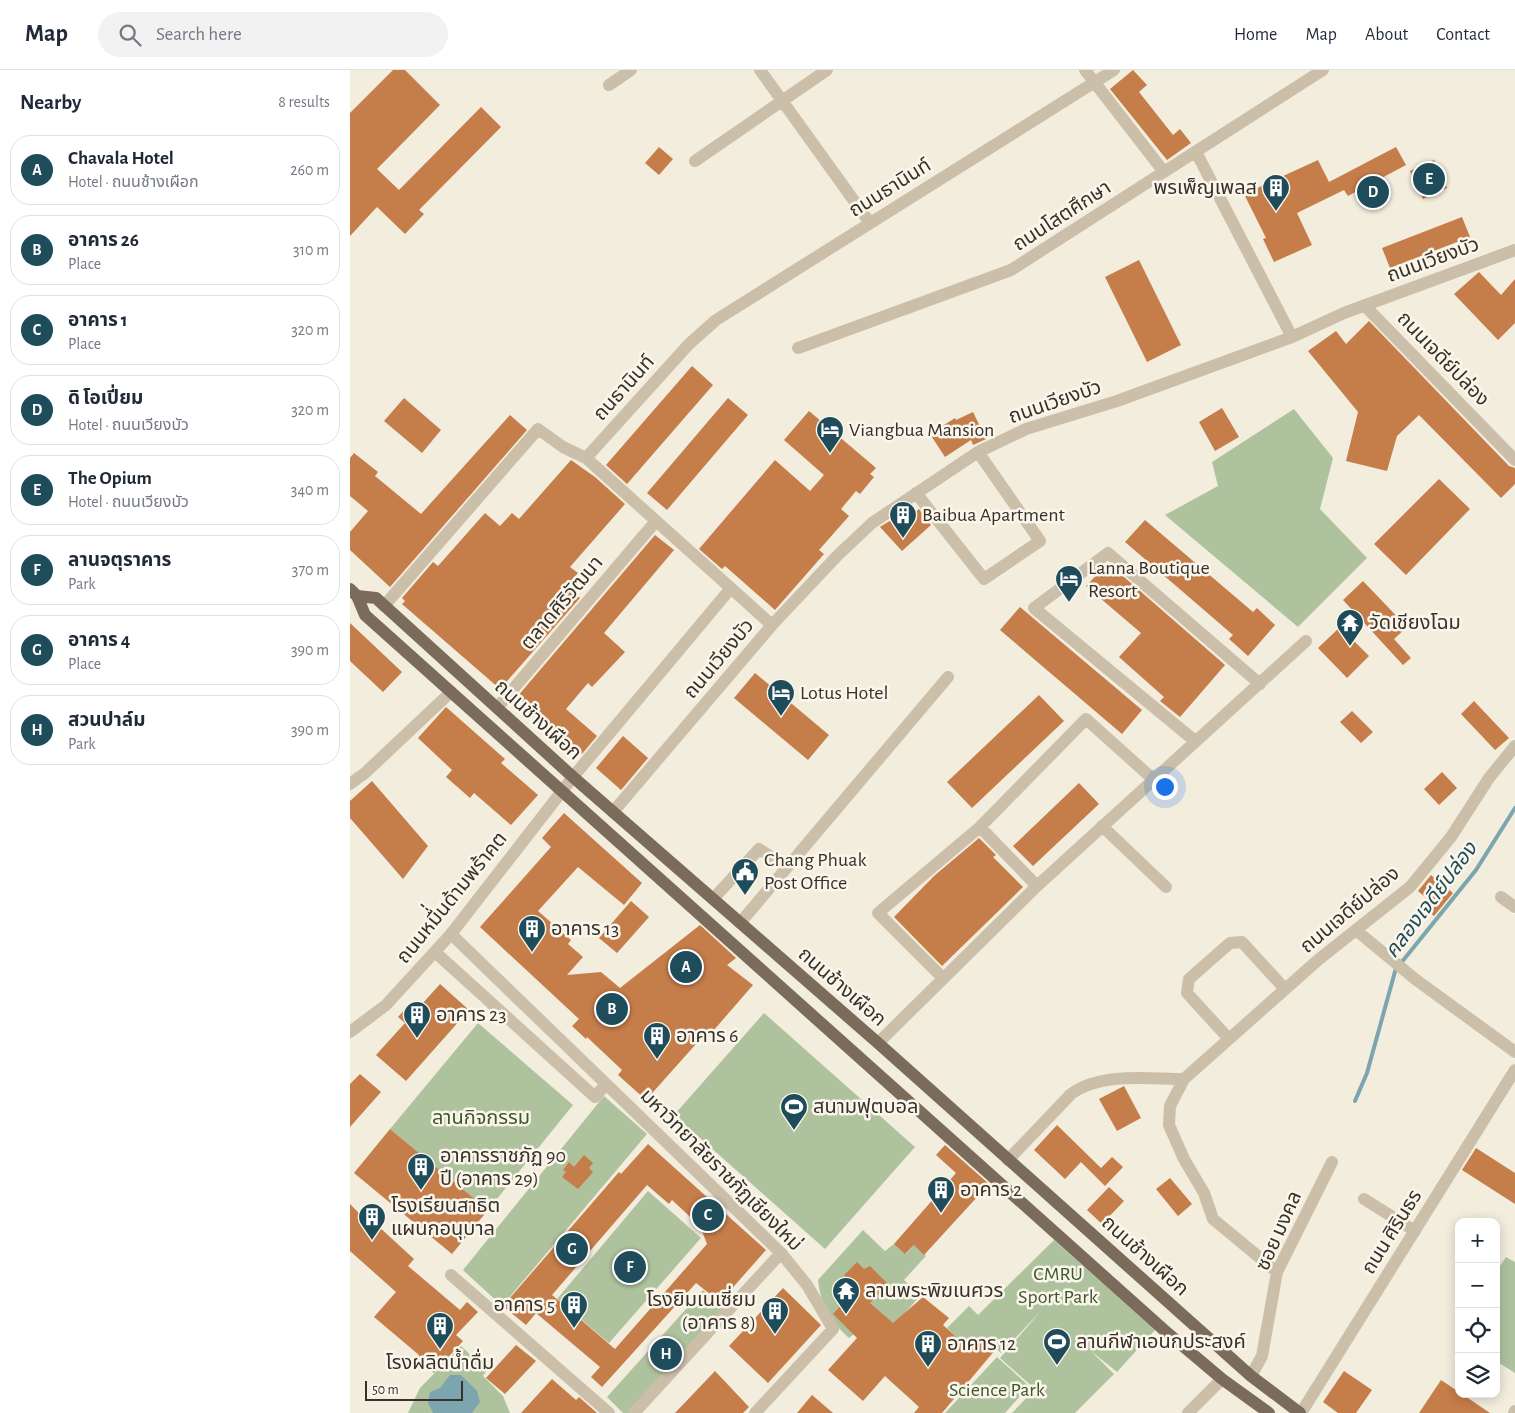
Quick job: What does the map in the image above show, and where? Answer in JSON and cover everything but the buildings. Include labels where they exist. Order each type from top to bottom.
[{"type":"main road","name":"ถนนช้างเผือก","points":[[354,592],[376,598],[573,777],[878,1043],[1251,1376],[1300,1413]]},
{"type":"main road","name":"ถนนช้างเผือก","points":[[354,592],[365,614],[451,692],[1222,1380],[1269,1413]]},
{"type":"street","points":[[609,85],[631,70]]},
{"type":"street","points":[[760,70],[870,223]]},
{"type":"street","points":[[695,161],[828,70]]},
{"type":"street","points":[[1084,70],[1164,172]]},
{"type":"street","name":"ถนนธานินท์","points":[[690,344],[716,320],[1114,70]]},
{"type":"street","name":"ถนนโสตศึกษา","points":[[798,348],[1011,270],[1324,70]]},
{"type":"street","points":[[1196,152],[1292,337]]},
{"type":"street","name":"ถนนเวียงบัว","points":[[613,812],[772,625],[872,523],[978,452],[1026,429],[1117,401],[1292,337],[1365,306],[1515,250]]},
{"type":"street","name":"ถนนเจดีย์ปล่อง","points":[[1365,306],[1515,460]]},
{"type":"street","name":"ถนธานินท์","points":[[586,458],[690,344]]},
{"type":"street","points":[[384,606],[538,429],[563,448],[586,458],[772,625]]},
{"type":"street","points":[[916,493],[984,579],[1040,541],[978,452]]},
{"type":"street","name":"ตลาดศิริวัฒนา","points":[[497,708],[656,521]]},
{"type":"street","points":[[1195,741],[1034,608],[1108,553],[1260,684]]},
{"type":"street","name":"ถนนหมื่่นด้ามพร้าคต","points":[[350,1032],[386,1006],[452,934],[573,777],[731,588]]},
{"type":"street","points":[[878,1043],[1037,886],[1306,642]]},
{"type":"street","points":[[740,922],[948,677]]},
{"type":"street","points":[[350,784],[365,773],[451,692]]},
{"type":"street","points":[[943,978],[878,913],[980,827],[1086,720],[1154,779]]},
{"type":"street","name":"ถนนเจดีย์ปล่อง","points":[[1184,1079],[1318,960],[1357,931],[1410,887],[1451,837],[1489,778],[1515,746]]},
{"type":"street","points":[[1102,826],[1166,887]]},
{"type":"street","points":[[980,827],[1037,886]]},
{"type":"street","points":[[714,900],[759,849],[787,867]]},
{"type":"street","points":[[1501,897],[1515,907]]},
{"type":"street","points":[[1357,931],[1405,971],[1515,1052]]},
{"type":"street","name":"มหาวิทยาลัยราชภัฏเชียงใหม่","points":[[452,934],[781,1253],[807,1285],[833,1329],[756,1413]]},
{"type":"street","points":[[1229,1039],[1187,993],[1189,979],[1230,943],[1242,942],[1285,989]]},
{"type":"street","points":[[435,952],[595,1097],[606,1084]]},
{"type":"street","name":"ถนน ศิรินธร","points":[[1300,1413],[1515,1070]]},
{"type":"street","points":[[1008,1160],[1071,1094],[1082,1086],[1125,1079],[1184,1079],[1170,1106],[1170,1125],[1184,1159],[1204,1193],[1213,1219],[1277,1272]]},
{"type":"street","name":"ซอย มงคล","points":[[1251,1376],[1262,1356],[1277,1272],[1332,1162]]},
{"type":"street","points":[[1364,1198],[1414,1231]]},
{"type":"street","points":[[634,1413],[781,1253]]},
{"type":"street","points":[[451,1275],[609,1413]]},
{"type":"street","points":[[1188,1413],[1222,1380]]},
{"type":"green space","points":[[1294,409],[1333,458],[1320,509],[1367,558],[1298,627],[1165,515],[1218,486],[1212,462]]},
{"type":"green space","name":"สนามฟุตบอล","points":[[764,1013],[915,1147],[825,1249],[674,1115]]},
{"type":"green space","name":"ลานกิจกรรม","points":[[478,1023],[573,1105],[488,1210],[390,1129]]},
{"type":"green space","name":"ลานกิจกรรม","points":[[604,1096],[647,1134],[502,1306],[463,1270]]},
{"type":"green space","points":[[648,1191],[701,1238],[609,1343],[557,1299]]},
{"type":"green space","points":[[863,1230],[885,1251],[894,1244],[906,1254],[914,1245],[926,1256],[904,1280],[920,1296],[905,1313],[937,1339],[895,1385],[885,1376],[915,1342],[870,1321],[849,1338],[832,1319],[824,1305],[819,1289],[818,1280]]},
{"type":"green space","name":"CMRU Sport Park","points":[[1054,1240],[1155,1330],[1117,1372],[1091,1351],[1114,1374],[1075,1413],[1012,1413],[1035,1389],[1000,1358],[1041,1311],[1001,1353],[981,1336],[970,1349],[947,1328],[969,1306],[978,1315]]},
{"type":"green space","points":[[1506,1257],[1515,1262],[1515,1373],[1500,1364],[1500,1266]]},
{"type":"green space","points":[[703,1290],[725,1310],[631,1413],[623,1413],[607,1397]]},
{"type":"green space","points":[[461,1346],[487,1370],[483,1376],[503,1396],[510,1413],[408,1413],[420,1388]]},
{"type":"green space","name":"Science Park","points":[[997,1357],[1029,1386],[1005,1413],[945,1413]]},
{"type":"water","points":[[450,1375],[461,1375],[477,1391],[480,1402],[472,1413],[433,1413],[428,1403],[430,1392],[440,1388]]},
{"type":"waterway","name":"คลองเจดีย์ปล่อง","points":[[1401,963],[1476,870],[1515,808]]},
{"type":"waterway","name":"คลองเจดีย์ปล่อง","points":[[1355,1101],[1367,1073],[1396,968]]},
{"type":"place","name":"The Opium","points":[[1429,179]]},
{"type":"place","name":"ดิ โอเปี่ยม","points":[[1373,192]]},
{"type":"place","name":"พรเพ็ญเพลส","points":[[1276,212]]},
{"type":"place","name":"Viangbua Mansion","points":[[830,454]]},
{"type":"place","name":"Baibua Apartment","points":[[903,539]]},
{"type":"place","name":"Lanna Boutique Resort","points":[[1069,603]]},
{"type":"place","name":"วัดเชียงโฉม","points":[[1350,647]]},
{"type":"place","name":"Lotus Hotel","points":[[781,717]]},
{"type":"place","name":"Chang Phuak Post Office","points":[[745,896]]},
{"type":"place","name":"อาคาร 13","points":[[532,953]]},
{"type":"place","name":"Chavala Hotel","points":[[686,967]]},
{"type":"place","name":"อาคาร 26","points":[[612,1009]]},
{"type":"place","name":"อาคาร 23","points":[[417,1039]]},
{"type":"place","name":"อาคาร 6","points":[[657,1060]]},
{"type":"place","name":"สนามฟุตบอล","points":[[794,1131]]},
{"type":"place","name":"อาคารราชภัฏ 90 ปี (อาคาร 29)","points":[[421,1191]]},
{"type":"place","name":"อาคาร 2","points":[[941,1214]]},
{"type":"place","name":"อาคาร 1","points":[[708,1215]]},
{"type":"place","name":"โรงเรียนสาธิต แผนกอนุบาล","points":[[372,1241]]},
{"type":"place","name":"อาคาร 4","points":[[572,1249]]},
{"type":"place","name":"ลานจตุราคาร","points":[[630,1267]]},
{"type":"place","name":"ลานพระพิฆเนศวร","points":[[846,1315]]},
{"type":"place","name":"อาคาร 5","points":[[574,1329]]},
{"type":"place","name":"โรงยิมเนเซี่ยม (อาคาร 8)","points":[[775,1335]]},
{"type":"place","name":"โรงผลิตน้ำดื่ม","points":[[440,1350]]},
{"type":"place","name":"สวนปาล์ม","points":[[666,1354]]},
{"type":"place","name":"ลานกีฬาเอนกประสงค์","points":[[1057,1366]]},
{"type":"place","name":"อาคาร 12","points":[[928,1368]]}]
